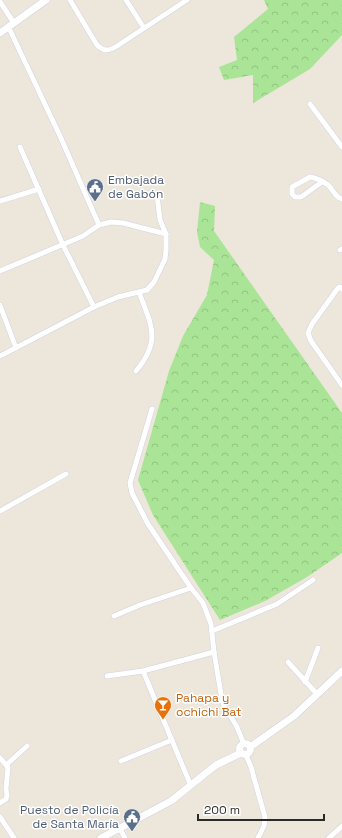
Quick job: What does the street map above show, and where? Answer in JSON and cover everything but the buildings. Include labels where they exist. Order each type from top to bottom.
[{"type":"street","points":[[0,32],[46,0]]},
{"type":"street","points":[[70,0],[97,45],[101,49],[107,50],[112,49],[188,0]]},
{"type":"street","points":[[126,0],[144,28]]},
{"type":"street","points":[[0,2],[99,225]]},
{"type":"street","points":[[310,104],[342,147]]},
{"type":"street","points":[[20,147],[40,189],[63,245],[94,307]]},
{"type":"street","points":[[322,182],[301,197],[295,197],[292,194],[292,187],[308,177],[315,178],[322,182],[331,188],[336,196],[342,199]]},
{"type":"street","points":[[0,201],[40,189]]},
{"type":"street","points":[[0,356],[94,307],[118,297],[150,288],[165,259],[166,250],[166,234],[160,220],[157,195]]},
{"type":"street","points":[[0,271],[83,236],[99,225],[111,222],[123,222],[166,234]]},
{"type":"street","points":[[342,289],[340,287],[336,290],[312,324],[308,333],[311,341],[342,385]]},
{"type":"street","points":[[136,371],[147,356],[152,344],[153,332],[139,292]]},
{"type":"street","points":[[0,305],[16,348]]},
{"type":"street","points":[[152,409],[130,483],[132,493],[148,524],[191,588],[203,603],[211,624],[222,700],[247,746]]},
{"type":"street","points":[[0,511],[66,474]]},
{"type":"street","points":[[212,631],[276,604],[313,580]]},
{"type":"street","points":[[114,616],[140,605],[191,588]]},
{"type":"street","points":[[305,682],[318,648]]},
{"type":"street","points":[[107,676],[143,671],[214,652]]},
{"type":"street","points":[[288,662],[317,694]]},
{"type":"street","points":[[143,671],[191,786]]},
{"type":"street","points":[[258,838],[264,826],[265,817],[251,767],[240,748],[247,746],[286,722],[342,671]]},
{"type":"street","points":[[121,761],[172,740]]},
{"type":"street","points":[[6,765],[27,746]]},
{"type":"street","points":[[101,838],[171,801],[216,765],[244,754]]},
{"type":"street","points":[[0,758],[8,768],[6,789],[7,796],[0,803]]},
{"type":"street","points":[[0,817],[14,838]]},
{"type":"street","points":[[329,838],[342,826]]},
{"type":"street","points":[[120,829],[125,838]]},
{"type":"green space","points":[[264,0],[342,0],[342,35],[310,69],[253,103],[253,75],[224,80],[219,67],[237,60],[234,37],[268,9]]},
{"type":"green space","points":[[200,202],[215,206],[214,231],[342,413],[342,553],[307,577],[265,601],[220,620],[153,515],[138,480],[169,371],[183,336],[207,295],[214,260],[200,247],[197,232]]},
{"type":"place","name":"Embajada de Gabón","points":[[95,202]]},
{"type":"place","name":"Pahapa y ochichi Bat","points":[[163,720]]},
{"type":"place","name":"Puesto de Policía de Santa María","points":[[132,832]]}]
